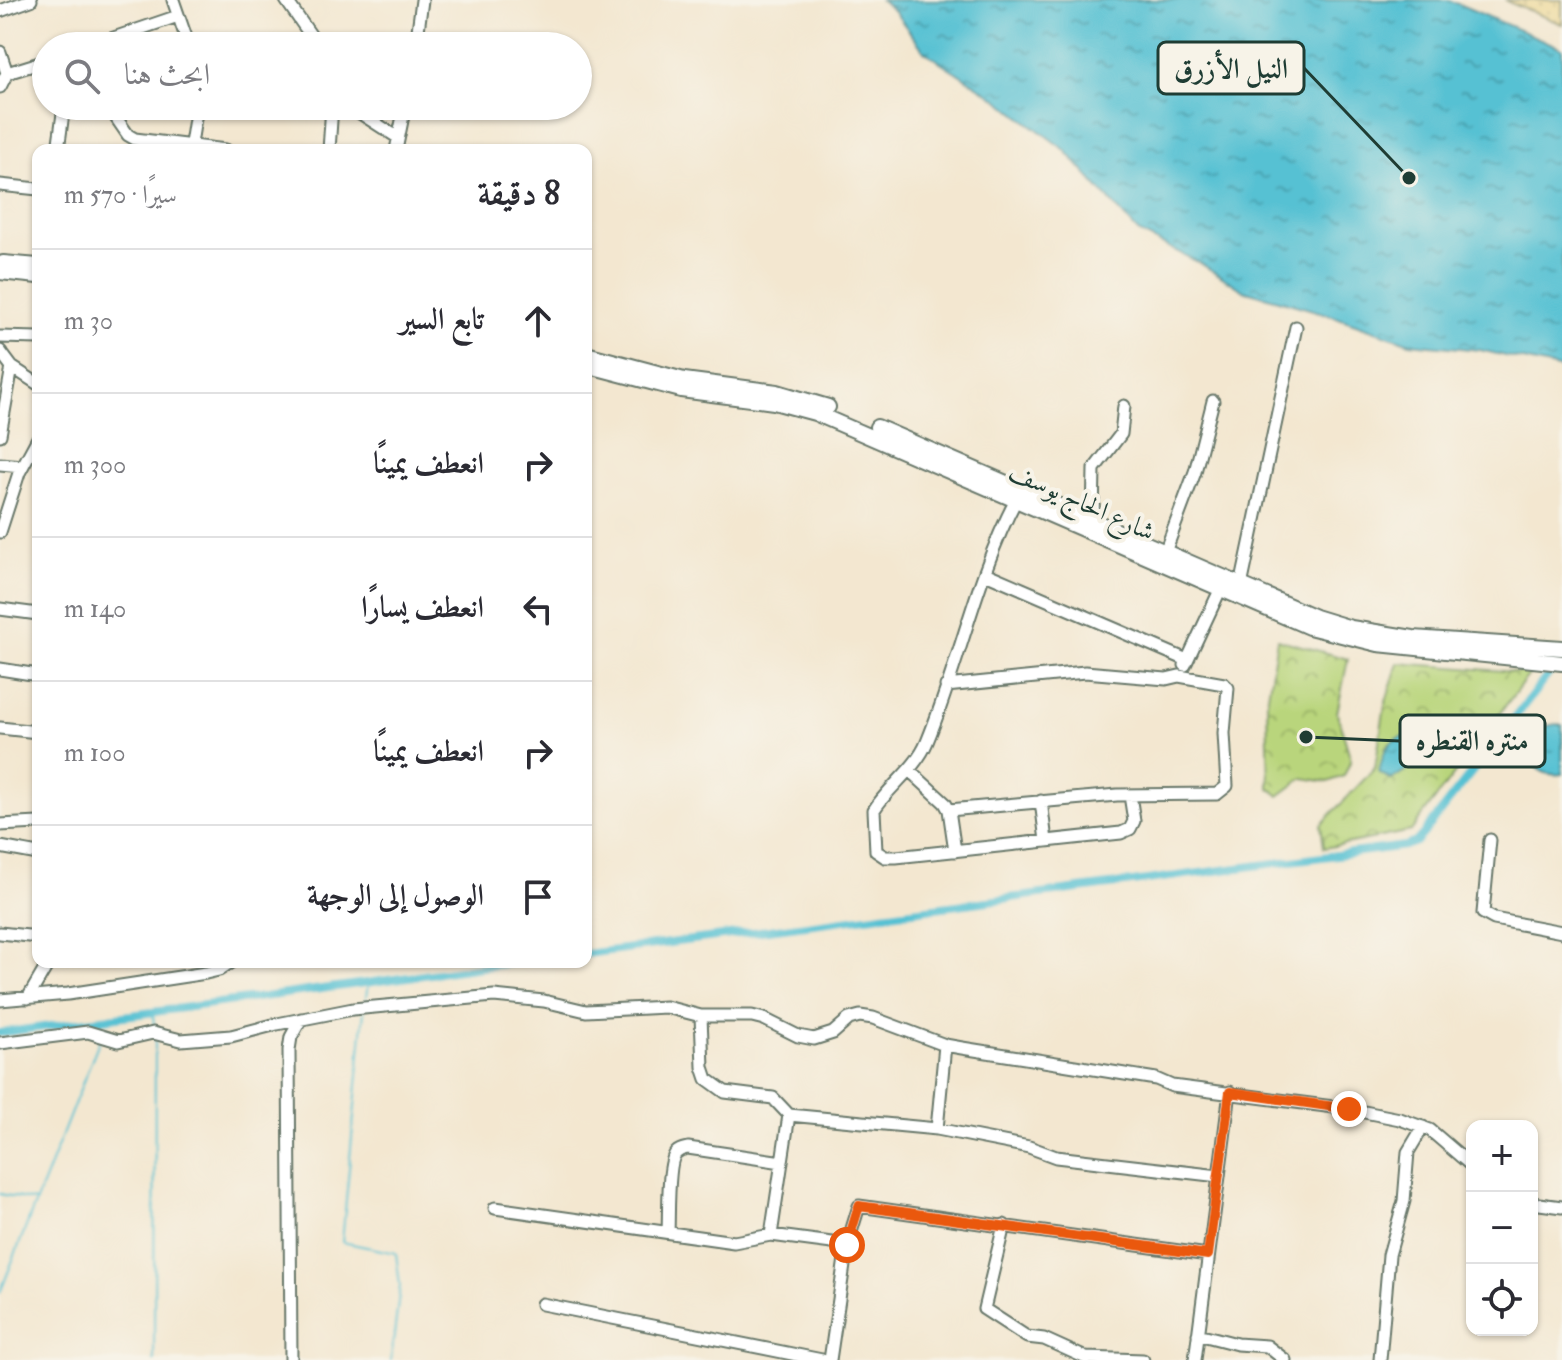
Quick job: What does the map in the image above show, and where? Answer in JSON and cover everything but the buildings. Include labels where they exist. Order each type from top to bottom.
[{"type":"main road","points":[[0,263],[32,266]]},
{"type":"main road","points":[[0,272],[32,275]]},
{"type":"main road","name":"شارع الحاج يوسف","points":[[592,356],[684,380],[777,392],[823,405],[1315,617],[1381,634],[1562,648]]},
{"type":"main road","name":"شارع الحاج يوسف","points":[[592,367],[670,387],[774,402],[815,413],[1309,627],[1357,641],[1562,663]]},
{"type":"street","points":[[0,11],[31,0]]},
{"type":"street","points":[[173,0],[184,32]]},
{"type":"street","points":[[286,0],[308,32]]},
{"type":"street","points":[[418,32],[422,0]]},
{"type":"street","points":[[131,32],[178,16]]},
{"type":"street","points":[[0,52],[7,73],[0,87]]},
{"type":"street","points":[[7,73],[32,65]]},
{"type":"street","points":[[59,144],[62,120]]},
{"type":"street","points":[[118,120],[128,135],[135,139],[166,144]]},
{"type":"street","points":[[192,144],[195,120]]},
{"type":"street","points":[[329,144],[331,120]]},
{"type":"street","points":[[367,120],[397,144],[402,120]]},
{"type":"street","points":[[0,185],[32,188]]},
{"type":"street","points":[[1241,586],[1296,327]]},
{"type":"street","points":[[0,337],[32,338]]},
{"type":"street","points":[[0,351],[12,367],[32,380]]},
{"type":"street","points":[[0,435],[12,367]]},
{"type":"street","points":[[1165,552],[1195,472],[1213,401]]},
{"type":"street","points":[[1093,519],[1094,469],[1121,434],[1124,406]]},
{"type":"street","points":[[0,532],[22,466],[32,448]]},
{"type":"street","points":[[0,464],[22,466]]},
{"type":"street","points":[[1017,498],[1000,532],[926,745],[874,810],[876,851],[885,857],[896,857],[1121,833],[1130,829],[1134,821],[1130,795]]},
{"type":"street","points":[[985,573],[1187,660]]},
{"type":"street","points":[[1179,676],[1221,588]]},
{"type":"street","points":[[0,609],[32,613]]},
{"type":"street","points":[[0,669],[32,674]]},
{"type":"street","points":[[946,686],[1065,673],[1166,679],[1179,676],[1224,684],[1228,688],[1224,733],[1227,786],[1217,794],[1130,795],[949,810]]},
{"type":"street","points":[[0,728],[32,731]]},
{"type":"street","points":[[909,770],[949,810],[955,851]]},
{"type":"street","points":[[1041,801],[1046,841]]},
{"type":"street","points":[[0,825],[32,823]]},
{"type":"street","points":[[1490,840],[1483,913],[1494,919],[1562,932]]},
{"type":"street","points":[[0,847],[32,853]]},
{"type":"street","points":[[0,933],[32,936]]},
{"type":"street","points":[[28,998],[46,968]]},
{"type":"street","points":[[0,1000],[206,973],[222,968]]},
{"type":"street","points":[[0,1043],[88,1032],[118,1041],[153,1033],[181,1040],[231,1036],[301,1019],[367,1008],[483,996],[527,998],[586,1011],[666,1007],[701,1016],[752,1016],[798,1036],[814,1039],[833,1033],[849,1019],[860,1016],[945,1045],[1156,1079],[1172,1086],[1380,1114],[1423,1127],[1466,1161]]},
{"type":"street","points":[[701,1016],[703,1067],[707,1079],[725,1092],[773,1098],[789,1115],[937,1129],[1029,1147],[1056,1157],[1219,1176]]},
{"type":"street","points":[[291,1360],[289,1050],[291,1037],[301,1019]]},
{"type":"street","points":[[937,1129],[945,1045]]},
{"type":"street","points":[[1195,1360],[1230,1092]]},
{"type":"street","points":[[771,1235],[789,1115]]},
{"type":"street","points":[[1380,1360],[1389,1255],[1404,1201],[1408,1152],[1423,1127]]},
{"type":"street","points":[[668,1232],[670,1168],[673,1155],[679,1150],[688,1148],[731,1153],[782,1162]]},
{"type":"street","points":[[1538,1204],[1562,1207]]},
{"type":"street","points":[[830,1360],[847,1245],[859,1206],[1208,1255]]},
{"type":"street","points":[[495,1208],[734,1242],[771,1235],[847,1245]]},
{"type":"street","points":[[1004,1225],[984,1309],[1027,1337],[1044,1339],[1086,1358],[1143,1360]]},
{"type":"street","points":[[542,1304],[822,1360]]},
{"type":"street","points":[[1198,1334],[1237,1344],[1267,1346],[1285,1360]]},
{"type":"sand","points":[[1506,0],[1562,0],[1562,24],[1508,2]]},
{"type":"green space","points":[[1277,639],[1348,659],[1337,713],[1351,760],[1344,776],[1328,782],[1303,778],[1279,796],[1269,787],[1267,702]]},
{"type":"green space","points":[[1398,663],[1530,673],[1411,831],[1324,848],[1321,825],[1375,768],[1385,705]]},
{"type":"water","points":[[881,0],[1449,0],[1562,48],[1562,369],[1480,350],[1410,343],[1327,314],[1243,290],[1200,263],[1138,232],[1065,150],[996,98],[925,52],[894,11]]},
{"type":"water","points":[[1556,724],[1562,726],[1562,774],[1549,774],[1532,762],[1530,744],[1534,735],[1543,728]]},
{"type":"water","points":[[1403,736],[1413,740],[1420,750],[1406,770],[1391,780],[1379,772],[1382,760],[1389,746]]},
{"type":"waterway","points":[[592,953],[1405,846],[1416,842],[1424,833],[1548,675]]},
{"type":"waterway","points":[[0,1033],[474,968]]},
{"type":"waterway","points":[[365,1005],[368,983]]},
{"type":"waterway","points":[[364,1011],[342,1242],[396,1253],[400,1286],[391,1360]]},
{"type":"waterway","points":[[153,1013],[154,1027]]},
{"type":"waterway","points":[[101,1031],[102,1020]]},
{"type":"waterway","points":[[154,1360],[155,1037]]},
{"type":"waterway","points":[[0,1293],[99,1041]]},
{"type":"waterway","points":[[0,1194],[35,1201]]},
{"type":"place","name":"النيل الأزرق","points":[[1409,178]]},
{"type":"place","name":"منتره القنطره","points":[[1306,737]]},
{"type":"route","points":[[847,1245],[859,1206],[1208,1255],[1230,1092],[1349,1109]]}]
